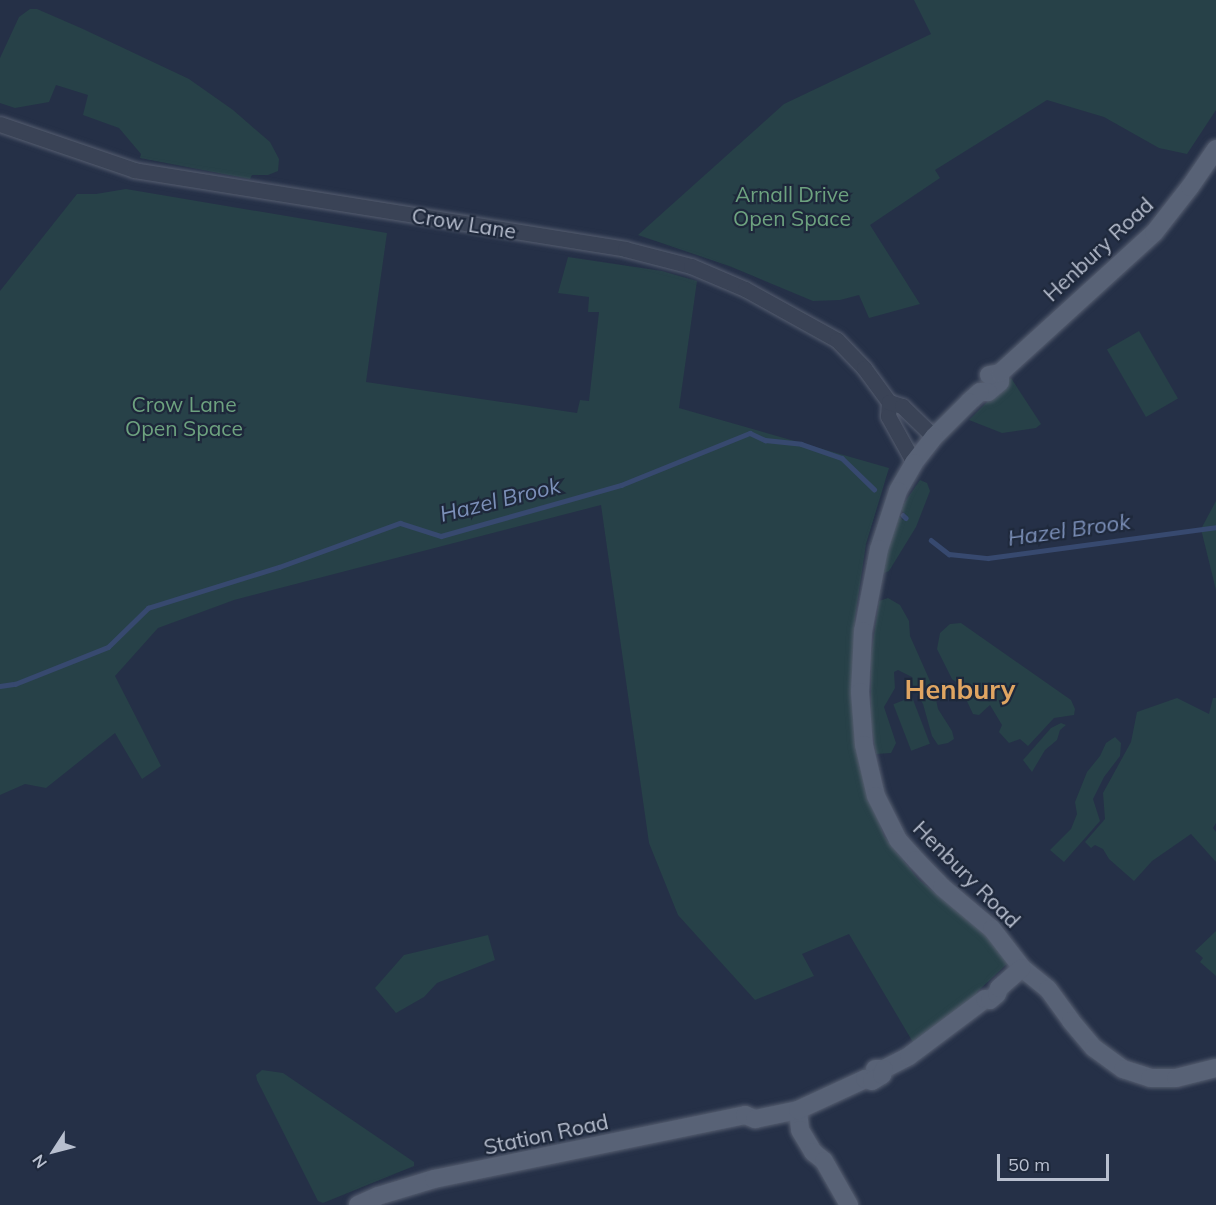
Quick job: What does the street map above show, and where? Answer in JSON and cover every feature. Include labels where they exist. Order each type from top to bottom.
[{"type":"main road","name":"Henbury Road","points":[[1216,149],[1190,188],[1154,233],[1000,373],[1000,382],[988,392],[980,392],[934,437],[914,463],[898,491],[879,549],[863,631],[860,692],[868,769],[876,796],[898,840],[942,887],[992,928],[1022,968],[1038,980],[1094,1048],[1123,1070],[1150,1078],[1176,1078],[1216,1068]]},
{"type":"main road","points":[[849,1205],[824,1161],[825,1150],[798,1110],[865,1079],[872,1081],[882,1076],[885,1069],[909,1056],[992,994],[1022,968]]},
{"type":"main road","name":"Station Road","points":[[358,1205],[378,1196],[434,1179],[745,1115],[752,1109],[773,1106],[798,1110]]},
{"type":"street","name":"Crow Lane","points":[[0,124],[134,170],[625,249],[691,266],[745,289],[837,340],[858,360],[889,402],[902,406],[934,437]]},
{"type":"street","name":"Crow Lane","points":[[889,402],[888,416],[914,463]]},
{"type":"green space","name":"Arnall Drive Open Space","points":[[914,0],[1216,0],[1216,110],[1187,154],[1159,148],[1104,117],[1047,100],[935,170],[940,178],[870,225],[920,304],[869,318],[859,295],[840,300],[813,301],[729,266],[638,235],[784,104],[931,34]]},
{"type":"green space","points":[[30,9],[37,9],[83,29],[189,79],[233,110],[270,142],[279,159],[278,171],[268,175],[252,175],[250,179],[140,158],[141,154],[119,128],[83,115],[88,95],[56,85],[49,102],[15,108],[0,103],[0,58],[19,17]]},
{"type":"green space","name":"Crow Lane Open Space","points":[[126,189],[387,233],[366,382],[577,413],[580,400],[589,401],[599,312],[588,312],[589,297],[558,293],[568,257],[662,271],[697,281],[679,408],[889,468],[866,544],[855,618],[853,712],[862,774],[884,836],[918,879],[978,927],[1009,962],[977,992],[976,999],[914,1044],[849,934],[802,954],[814,976],[755,1000],[678,915],[649,843],[601,505],[234,600],[158,628],[115,676],[161,766],[142,779],[115,733],[46,788],[25,784],[0,795],[0,291],[77,194],[96,194]]},
{"type":"green space","points":[[1139,331],[1178,399],[1146,417],[1107,350]]},
{"type":"green space","points":[[1011,378],[1041,424],[1036,428],[1002,433],[969,420]]},
{"type":"green space","points":[[920,480],[927,483],[930,491],[916,527],[889,571],[879,575],[897,515],[903,520],[907,516],[900,509]]},
{"type":"green space","points":[[1216,501],[1216,590],[1201,529]]},
{"type":"green space","points":[[888,598],[900,605],[909,621],[910,636],[934,690],[938,709],[952,731],[954,739],[948,743],[938,745],[932,736],[923,704],[913,688],[912,677],[898,670],[894,672],[895,688],[884,707],[896,743],[891,753],[876,754],[871,723],[871,655],[879,601]]},
{"type":"green space","points":[[961,623],[1071,700],[1075,709],[1074,715],[1054,718],[1028,746],[1020,739],[1009,743],[999,732],[1002,725],[990,705],[979,715],[973,714],[965,697],[968,691],[952,679],[937,649],[940,633],[950,624]]},
{"type":"green space","points":[[912,697],[930,744],[911,751],[893,704]]},
{"type":"green space","points":[[1177,698],[1209,714],[1213,698],[1216,698],[1216,823],[1213,828],[1216,832],[1216,862],[1191,834],[1152,861],[1134,881],[1109,859],[1103,849],[1095,845],[1091,848],[1085,842],[1105,819],[1103,793],[1131,742],[1137,712]]},
{"type":"green space","points":[[1061,723],[1066,725],[1060,730],[1057,740],[1045,750],[1032,772],[1023,760],[1051,728]]},
{"type":"green space","points":[[1115,737],[1121,743],[1120,756],[1104,777],[1093,799],[1100,821],[1064,862],[1050,850],[1071,829],[1077,814],[1075,802],[1087,772],[1100,756],[1106,743]]},
{"type":"green space","points":[[1216,931],[1216,976],[1200,962],[1203,958],[1195,951]]},
{"type":"green space","points":[[488,935],[495,960],[437,983],[424,997],[396,1013],[375,988],[404,955]]},
{"type":"green space","points":[[262,1070],[283,1073],[414,1162],[414,1166],[323,1203],[318,1201],[257,1080],[256,1075]]},
{"type":"waterway","name":"Hazel Brook","points":[[0,686],[15,684],[108,647],[148,608],[279,567],[400,523],[441,536],[621,485],[750,433],[765,440],[801,444],[842,458],[874,489]]},
{"type":"waterway","name":"Hazel Brook","points":[[903,515],[906,518]]},
{"type":"waterway","name":"Hazel Brook","points":[[931,540],[949,554],[988,558],[1216,527]]},
{"type":"district","name":"Henbury","points":[[960,690]]}]
